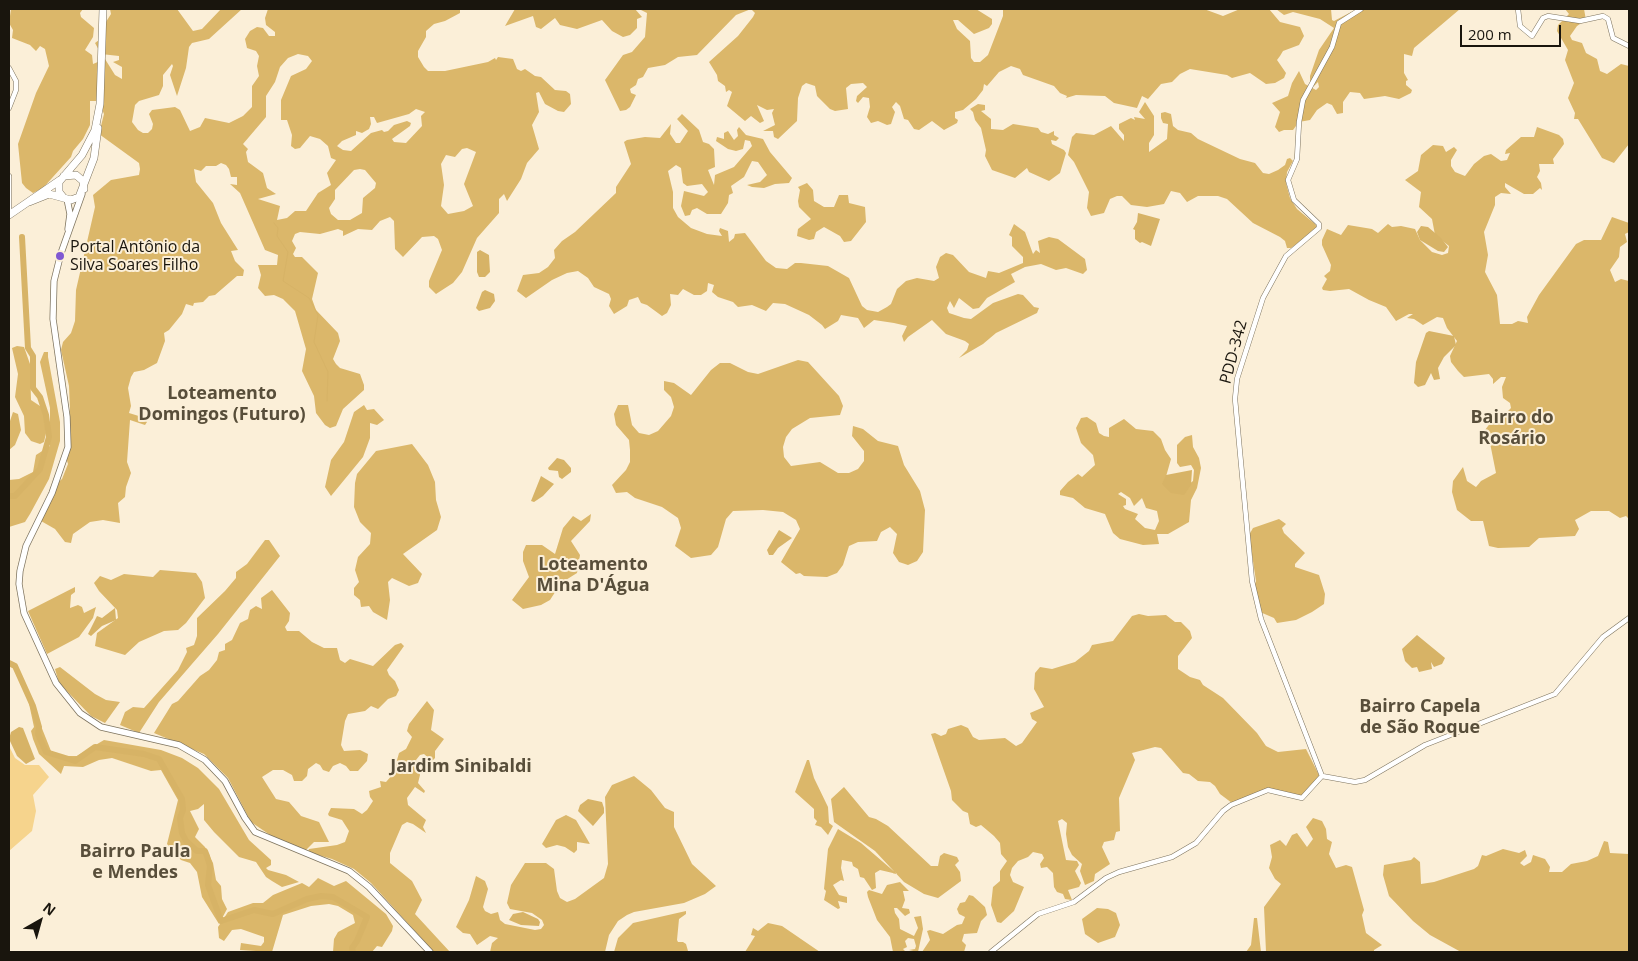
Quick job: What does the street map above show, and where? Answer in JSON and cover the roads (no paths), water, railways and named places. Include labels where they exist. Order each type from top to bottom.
[{"type":"highway","points":[[29,202],[49,194],[75,199],[83,192],[94,158],[103,9]]},
{"type":"highway","points":[[65,198],[58,188],[62,178],[88,146],[98,112]]},
{"type":"highway","points":[[9,215],[62,178],[72,174],[80,178],[83,192]]},
{"type":"main road","points":[[83,192],[60,256],[54,281],[53,319],[67,416],[68,447],[52,493],[26,546],[19,582],[24,613],[56,683],[80,713],[101,726],[179,745],[205,760],[225,781],[245,818],[255,832],[349,871],[369,887],[430,952]]},
{"type":"main road","points":[[64,245],[70,216],[65,198]]},
{"type":"street","name":"PDD-342","points":[[1322,776],[1260,619],[1252,581],[1235,399],[1238,379],[1263,298],[1286,256],[1319,228],[1319,224],[1294,200],[1288,180],[1297,159],[1301,107],[1307,90],[1332,48],[1339,23],[1361,9]]},
{"type":"street","points":[[1518,9],[1520,26],[1532,36],[1543,18],[1548,16],[1580,21],[1603,16],[1608,19],[1613,38],[1629,46]]},
{"type":"street","points":[[9,68],[16,81],[16,90],[9,108]]},
{"type":"street","points":[[9,176],[9,209]]},
{"type":"street","points":[[991,952],[1038,914],[1074,902],[1106,878],[1119,872],[1172,857],[1196,843],[1223,810],[1231,805],[1268,790],[1302,798],[1322,776],[1355,782],[1365,780],[1424,744],[1555,694],[1603,637],[1629,618]]},
{"type":"waterway","points":[[274,223],[278,228],[277,236],[288,252],[283,281],[309,298],[318,315],[314,342],[328,372],[327,401]]},
{"type":"waterway","points":[[9,496],[15,496],[40,469],[49,437],[46,415],[40,397],[33,388],[33,356],[28,348],[22,237]]},
{"type":"waterway","points":[[9,663],[15,666],[33,706],[39,727],[38,734],[46,752],[75,761],[95,747],[144,754],[159,759],[182,799],[183,810],[180,818],[182,833],[186,841],[197,851],[205,851],[207,856],[210,866],[208,885],[221,921],[254,910],[273,914],[307,899],[321,896],[333,897],[367,917],[352,948],[353,952]]},
{"type":"place","name":"Portal Antônio da Silva Soares Filho","points":[[60,256]]},
{"type":"district","name":"Loteamento Domingos (Futuro)","points":[[222,404]]},
{"type":"district","name":"Bairro do Rosário","points":[[1512,428]]},
{"type":"district","name":"Loteamento Mina D'Água","points":[[593,575]]},
{"type":"district","name":"Bairro Capela de São Roque","points":[[1420,718]]},
{"type":"district","name":"Jardim Sinibaldi","points":[[461,767]]},
{"type":"district","name":"Bairro Paula e Mendes","points":[[135,862]]}]
